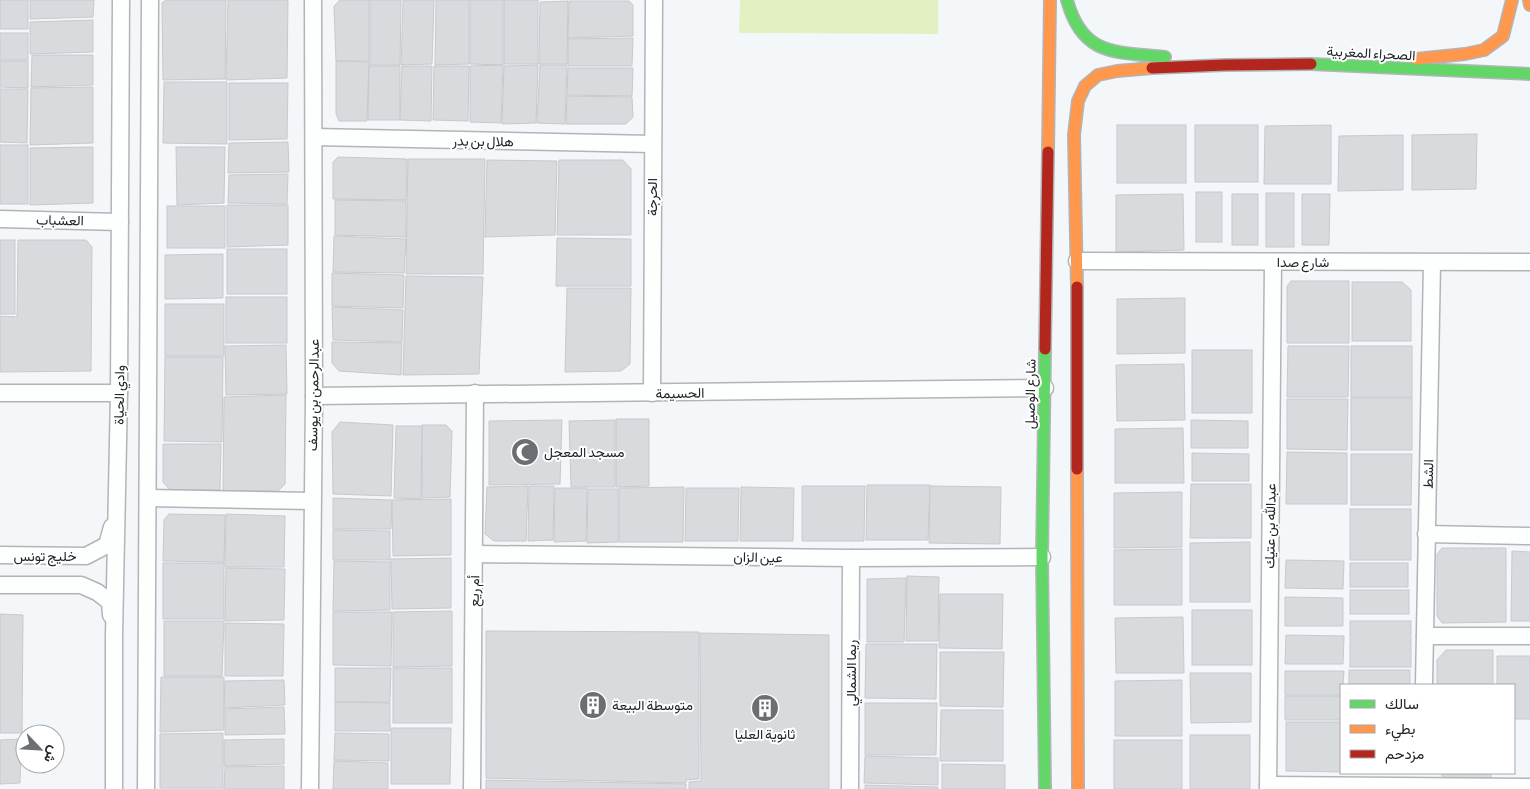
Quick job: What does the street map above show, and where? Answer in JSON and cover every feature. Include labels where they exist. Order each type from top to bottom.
[{"type":"street","name":"وادي الحياة","points":[[114,789],[121,0]]},
{"type":"street","name":"وادي الحياة","points":[[146,789],[150,0]]},
{"type":"street","name":"عبدالرحمن بن يوسف","points":[[310,789],[314,396],[313,0]]},
{"type":"street","name":"الحرجة","points":[[652,393],[654,0]]},
{"type":"street","name":"شارع الوصيل","points":[[1045,789],[1049,719],[1042,557],[1050,0]]},
{"type":"street","points":[[1067,0],[1076,27],[1093,43],[1110,49],[1210,64]]},
{"type":"street","points":[[1337,65],[1465,54],[1484,50],[1503,36],[1512,0]]},
{"type":"street","points":[[1529,0],[1530,5]]},
{"type":"street","points":[[1078,789],[1073,718],[1077,261],[1075,119],[1080,92],[1099,74],[1137,69],[1210,64]]},
{"type":"street","name":"الصحراء المغربية","points":[[1210,64],[1337,65],[1468,74],[1530,74]]},
{"type":"street","name":"هلال بن بدر","points":[[314,137],[652,144]]},
{"type":"street","name":"العشباب","points":[[0,219],[120,222]]},
{"type":"street","name":"شارع صدا","points":[[1077,261],[1530,262]]},
{"type":"street","name":"عبدالله بن عتيك","points":[[1268,787],[1272,262]]},
{"type":"street","name":"الشط","points":[[1424,684],[1432,263]]},
{"type":"street","name":"الحسيمة","points":[[314,396],[1045,388]]},
{"type":"street","points":[[0,393],[119,393]]},
{"type":"street","name":"أم ريع","points":[[472,789],[475,393]]},
{"type":"street","points":[[148,498],[312,500]]},
{"type":"street","name":"خليج تونس","points":[[0,555],[86,556],[98,551],[107,545],[117,506]]},
{"type":"street","points":[[1426,534],[1530,536]]},
{"type":"street","name":"عين الزان","points":[[474,554],[852,558],[1042,557]]},
{"type":"street","name":"ريما الشمالي","points":[[850,789],[852,558]]},
{"type":"street","points":[[0,585],[81,585],[97,592],[110,602],[114,636]]},
{"type":"street","points":[[1425,636],[1530,636]]},
{"type":"street","points":[[1268,787],[1423,780],[1530,788]]},
{"type":"green space","points":[[740,0],[938,0],[938,34],[739,33]]},
{"type":"building","points":[[0,0],[28,0],[28,29],[0,29]]},
{"type":"building","points":[[30,0],[94,0],[93,17],[30,19]]},
{"type":"building","points":[[166,0],[226,0],[225,79],[163,80],[162,3]]},
{"type":"building","points":[[228,0],[288,1],[287,78],[226,80]]},
{"type":"building","points":[[340,0],[369,0],[369,61],[336,61],[334,6]]},
{"type":"building","points":[[370,0],[401,0],[400,65],[370,65]]},
{"type":"building","points":[[403,0],[434,0],[432,64],[401,65]]},
{"type":"building","points":[[436,0],[469,0],[469,64],[435,65]]},
{"type":"building","points":[[470,0],[503,0],[503,65],[470,64]]},
{"type":"building","points":[[504,0],[538,0],[538,64],[504,64]]},
{"type":"building","points":[[568,1],[567,64],[539,64],[540,2]]},
{"type":"building","points":[[569,1],[629,1],[633,5],[633,36],[568,38]]},
{"type":"building","points":[[93,20],[93,52],[30,54],[30,22]]},
{"type":"building","points":[[0,33],[28,33],[28,60],[0,60]]},
{"type":"building","points":[[633,38],[632,66],[568,66],[568,39]]},
{"type":"building","points":[[32,55],[93,55],[93,85],[31,87]]},
{"type":"building","points":[[0,61],[28,61],[28,88],[0,87]]},
{"type":"building","points":[[336,61],[369,62],[367,121],[339,121],[336,114]]},
{"type":"building","points":[[503,65],[501,123],[470,122],[470,66]]},
{"type":"building","points":[[538,65],[536,123],[502,124],[504,66]]},
{"type":"building","points":[[540,65],[567,65],[565,124],[537,123]]},
{"type":"building","points":[[369,66],[400,66],[400,120],[368,120]]},
{"type":"building","points":[[402,66],[432,66],[431,121],[400,120]]},
{"type":"building","points":[[434,66],[469,66],[468,121],[433,120]]},
{"type":"building","points":[[568,68],[633,68],[632,96],[567,95]]},
{"type":"building","points":[[164,82],[227,82],[227,144],[163,143]]},
{"type":"building","points":[[229,83],[288,83],[287,139],[229,140]]},
{"type":"building","points":[[93,87],[93,143],[30,145],[31,88]]},
{"type":"building","points":[[0,89],[28,89],[27,143],[0,142]]},
{"type":"building","points":[[567,96],[632,97],[633,117],[626,124],[566,124]]},
{"type":"building","points":[[1117,125],[1186,125],[1186,183],[1117,183]]},
{"type":"building","points":[[1195,125],[1258,125],[1258,182],[1195,182]]},
{"type":"building","points":[[1331,125],[1331,184],[1264,184],[1265,126]]},
{"type":"building","points":[[1477,134],[1476,189],[1412,190],[1412,135]]},
{"type":"building","points":[[1403,135],[1403,190],[1338,191],[1339,136]]},
{"type":"building","points":[[288,142],[289,172],[228,173],[229,143]]},
{"type":"building","points":[[0,145],[28,145],[28,204],[0,204]]},
{"type":"building","points":[[93,147],[93,203],[30,205],[30,148]]},
{"type":"building","points":[[176,147],[225,147],[224,203],[177,205]]},
{"type":"building","points":[[338,157],[407,159],[406,200],[333,199],[333,162]]},
{"type":"building","points":[[408,159],[485,159],[483,274],[406,274]]},
{"type":"building","points":[[487,160],[557,161],[555,235],[485,237]]},
{"type":"building","points":[[559,160],[623,160],[631,169],[631,235],[557,235]]},
{"type":"building","points":[[288,174],[287,204],[228,203],[229,175]]},
{"type":"building","points":[[1196,192],[1222,192],[1222,242],[1196,242]]},
{"type":"building","points":[[1266,193],[1294,193],[1294,247],[1266,247]]},
{"type":"building","points":[[1183,194],[1184,250],[1116,252],[1116,195]]},
{"type":"building","points":[[1232,194],[1258,194],[1258,245],[1232,245]]},
{"type":"building","points":[[1302,194],[1330,194],[1329,245],[1302,245]]},
{"type":"building","points":[[335,200],[406,201],[406,237],[335,235]]},
{"type":"building","points":[[227,205],[288,205],[288,245],[227,247]]},
{"type":"building","points":[[167,206],[225,206],[225,248],[167,248]]},
{"type":"building","points":[[334,236],[406,239],[404,273],[333,272]]},
{"type":"building","points":[[557,238],[631,239],[631,286],[556,286]]},
{"type":"building","points":[[0,240],[15,240],[15,314],[0,314]]},
{"type":"building","points":[[18,240],[86,240],[92,247],[91,371],[0,372],[0,316],[17,317]]},
{"type":"building","points":[[227,249],[287,249],[287,294],[227,294]]},
{"type":"building","points":[[223,254],[223,298],[165,299],[165,255]]},
{"type":"building","points":[[332,273],[404,275],[403,308],[332,306]]},
{"type":"building","points":[[406,276],[483,277],[479,374],[403,375]]},
{"type":"building","points":[[1291,281],[1349,281],[1349,343],[1287,343],[1287,286]]},
{"type":"building","points":[[1352,282],[1402,282],[1411,290],[1411,341],[1352,341]]},
{"type":"building","points":[[567,288],[631,288],[630,364],[621,371],[565,372]]},
{"type":"building","points":[[226,297],[287,297],[287,343],[226,343]]},
{"type":"building","points":[[1185,298],[1185,353],[1117,354],[1117,299]]},
{"type":"building","points":[[165,304],[224,304],[224,356],[165,356]]},
{"type":"building","points":[[332,307],[403,310],[402,342],[333,340]]},
{"type":"building","points":[[332,342],[402,343],[401,375],[339,371],[332,363]]},
{"type":"building","points":[[286,345],[287,394],[226,395],[225,346]]},
{"type":"building","points":[[1288,346],[1349,346],[1348,397],[1287,397]]},
{"type":"building","points":[[1351,346],[1412,346],[1412,397],[1351,397]]},
{"type":"building","points":[[1192,350],[1252,350],[1252,413],[1192,413]]},
{"type":"building","points":[[165,357],[223,357],[222,442],[164,441]]},
{"type":"building","points":[[1184,364],[1185,420],[1117,421],[1116,365]]},
{"type":"building","points":[[286,395],[285,484],[278,491],[223,491],[224,397]]},
{"type":"building","points":[[1351,398],[1412,398],[1412,450],[1351,450]]},
{"type":"building","points":[[1287,399],[1348,399],[1347,450],[1287,449]]},
{"type":"building","points":[[616,419],[649,419],[649,486],[616,487]]},
{"type":"building","name":"مسجد المعجل","points":[[562,420],[560,484],[489,485],[489,421]]},
{"type":"building","points":[[615,420],[615,487],[571,487],[569,421]]},
{"type":"building","points":[[1191,420],[1248,421],[1248,448],[1191,448]]},
{"type":"building","points":[[340,422],[393,425],[391,496],[333,494],[332,432]]},
{"type":"building","points":[[422,425],[446,425],[452,431],[450,497],[422,498]]},
{"type":"building","points":[[396,426],[422,426],[421,499],[394,498]]},
{"type":"building","points":[[1183,428],[1184,483],[1115,483],[1115,429]]},
{"type":"building","points":[[163,444],[221,444],[220,490],[170,490],[163,482]]},
{"type":"building","points":[[1287,452],[1347,453],[1347,504],[1286,504]]},
{"type":"building","points":[[1192,453],[1249,454],[1249,481],[1192,481]]},
{"type":"building","points":[[1351,454],[1412,454],[1411,505],[1351,505]]},
{"type":"building","points":[[1191,484],[1251,484],[1251,538],[1190,538]]},
{"type":"building","points":[[867,485],[930,485],[928,540],[866,540]]},
{"type":"building","points":[[528,486],[526,541],[494,541],[485,534],[487,487]]},
{"type":"building","points":[[529,486],[554,486],[553,540],[528,541]]},
{"type":"building","points":[[802,486],[865,486],[864,541],[802,541]]},
{"type":"building","points":[[930,486],[1001,487],[1000,544],[929,543]]},
{"type":"building","points":[[684,487],[683,542],[619,542],[619,488]]},
{"type":"building","points":[[741,487],[794,488],[793,541],[740,541]]},
{"type":"building","points":[[555,488],[587,488],[586,541],[554,542]]},
{"type":"building","points":[[686,488],[739,488],[738,541],[685,541]]},
{"type":"building","points":[[588,489],[618,489],[618,542],[587,543]]},
{"type":"building","points":[[1182,492],[1182,547],[1114,548],[1114,493]]},
{"type":"building","points":[[333,498],[392,500],[391,529],[333,529]]},
{"type":"building","points":[[451,499],[451,555],[393,556],[392,500]]},
{"type":"building","points":[[1350,509],[1411,509],[1411,560],[1350,560]]},
{"type":"building","points":[[169,514],[225,515],[224,562],[163,561],[164,520]]},
{"type":"building","points":[[226,514],[285,516],[284,567],[225,567]]},
{"type":"building","points":[[333,530],[390,531],[390,560],[333,560]]},
{"type":"building","points":[[1250,542],[1250,602],[1190,602],[1190,543]]},
{"type":"building","points":[[1442,548],[1506,548],[1506,622],[1442,623],[1437,616],[1437,554]]},
{"type":"building","points":[[1182,549],[1182,605],[1114,605],[1114,550]]},
{"type":"building","points":[[1512,551],[1530,552],[1530,621],[1511,621]]},
{"type":"building","points":[[451,558],[451,608],[392,609],[391,559]]},
{"type":"building","points":[[1286,560],[1344,561],[1343,589],[1285,588]]},
{"type":"building","points":[[334,561],[390,562],[390,610],[333,611]]},
{"type":"building","points":[[163,563],[224,563],[224,619],[163,619]]},
{"type":"building","points":[[1350,563],[1408,563],[1408,587],[1350,587]]},
{"type":"building","points":[[226,568],[285,569],[284,620],[225,621]]},
{"type":"building","points":[[907,576],[939,577],[938,641],[906,641]]},
{"type":"building","points":[[906,578],[904,642],[867,642],[867,579]]},
{"type":"building","points":[[1350,590],[1409,590],[1409,614],[1350,614]]},
{"type":"building","points":[[940,594],[1003,594],[1002,649],[939,648]]},
{"type":"building","points":[[1285,597],[1343,598],[1343,626],[1285,626]]},
{"type":"building","points":[[1192,610],[1252,610],[1252,665],[1192,665]]},
{"type":"building","points":[[452,611],[452,666],[393,667],[393,612]]},
{"type":"building","points":[[333,612],[392,612],[391,666],[333,665]]},
{"type":"building","points":[[0,614],[23,615],[22,724],[15,724],[15,733],[0,733]]},
{"type":"building","points":[[1183,617],[1184,673],[1116,673],[1115,618]]},
{"type":"building","points":[[164,621],[224,621],[222,676],[164,676]]},
{"type":"building","points":[[1350,621],[1411,621],[1411,667],[1350,667]]},
{"type":"building","points":[[225,623],[284,624],[283,676],[225,676]]},
{"type":"building","name":"متوسطة البيعة","points":[[486,631],[699,632],[699,779],[686,780],[686,783],[486,778]]},
{"type":"building","name":"ثانوية العليا","points":[[700,633],[829,635],[829,789],[689,789],[689,782],[701,781]]},
{"type":"building","points":[[1286,635],[1344,636],[1343,664],[1285,664]]},
{"type":"building","points":[[866,644],[937,644],[936,699],[865,698]]},
{"type":"building","points":[[1446,650],[1493,650],[1493,684],[1437,684],[1437,660]]},
{"type":"building","points":[[940,652],[1004,652],[1003,707],[940,706]]},
{"type":"building","points":[[1497,656],[1530,656],[1530,719],[1515,719],[1515,684],[1497,684]]},
{"type":"building","points":[[335,668],[391,668],[390,702],[335,702]]},
{"type":"building","points":[[393,668],[452,668],[452,723],[393,723]]},
{"type":"building","points":[[1349,670],[1410,670],[1410,684],[1349,684]]},
{"type":"building","points":[[1285,671],[1344,671],[1343,684],[1340,684],[1340,695],[1285,695]]},
{"type":"building","points":[[1190,673],[1251,673],[1251,722],[1191,723]]},
{"type":"building","points":[[161,677],[224,677],[224,730],[160,732]]},
{"type":"building","points":[[284,680],[285,705],[224,708],[225,681]]},
{"type":"building","points":[[1182,680],[1182,736],[1115,736],[1115,681]]},
{"type":"building","points":[[1285,696],[1340,696],[1340,720],[1285,720]]},
{"type":"building","points":[[335,702],[390,703],[390,731],[335,731]]},
{"type":"building","points":[[865,703],[937,703],[936,755],[865,755]]},
{"type":"building","points":[[284,707],[285,734],[225,735],[225,709]]},
{"type":"building","points":[[941,710],[1003,710],[1003,761],[940,761]]},
{"type":"building","points":[[1286,722],[1340,722],[1340,772],[1286,771]]},
{"type":"building","points":[[391,728],[451,728],[450,784],[391,784]]},
{"type":"building","points":[[223,733],[223,788],[160,788],[160,734]]},
{"type":"building","points":[[335,733],[389,734],[389,761],[334,760]]},
{"type":"building","points":[[1190,735],[1250,735],[1250,789],[1190,789]]},
{"type":"building","points":[[15,739],[15,774],[20,774],[20,783],[0,784],[0,740]]},
{"type":"building","points":[[284,739],[284,764],[224,766],[224,740]]},
{"type":"building","points":[[1114,740],[1182,740],[1182,789],[1114,789]]},
{"type":"building","points":[[865,756],[938,758],[938,785],[864,783]]},
{"type":"building","points":[[334,761],[388,763],[388,789],[333,789]]},
{"type":"building","points":[[942,764],[1005,765],[1005,789],[942,789]]},
{"type":"building","points":[[284,766],[284,789],[224,789],[225,767]]},
{"type":"building","points":[[1441,774],[1491,774],[1491,778],[1444,778]]},
{"type":"building","points":[[486,780],[686,784],[686,789],[486,789]]},
{"type":"building","points":[[865,785],[938,787],[938,789],[865,789]]},
{"type":"traffic: fast","points":[[1067,0],[1073,18],[1082,32],[1091,41],[1103,48],[1116,52],[1165,57]]},
{"type":"traffic: fast","points":[[1311,64],[1530,74]]},
{"type":"traffic: fast","points":[[1045,349],[1042,557],[1045,789]]},
{"type":"traffic: slow","points":[[1048,152],[1050,0]]},
{"type":"traffic: slow","points":[[1416,59],[1484,50],[1503,36],[1512,0]]},
{"type":"traffic: slow","points":[[1529,0],[1530,5]]},
{"type":"traffic: slow","points":[[1077,287],[1074,135],[1078,101],[1085,86],[1098,75],[1117,71],[1152,68]]},
{"type":"traffic: slow","points":[[1077,469],[1078,789]]},
{"type":"traffic: jam","points":[[1152,68],[1311,64]]},
{"type":"traffic: jam","points":[[1045,349],[1048,152]]},
{"type":"traffic: jam","points":[[1077,287],[1077,469]]},
{"type":"place","name":"مسجد المعجل","points":[[525,452]]},
{"type":"place","name":"متوسطة البيعة","points":[[593,705]]},
{"type":"place","name":"ثانوية العليا","points":[[765,708]]}]
